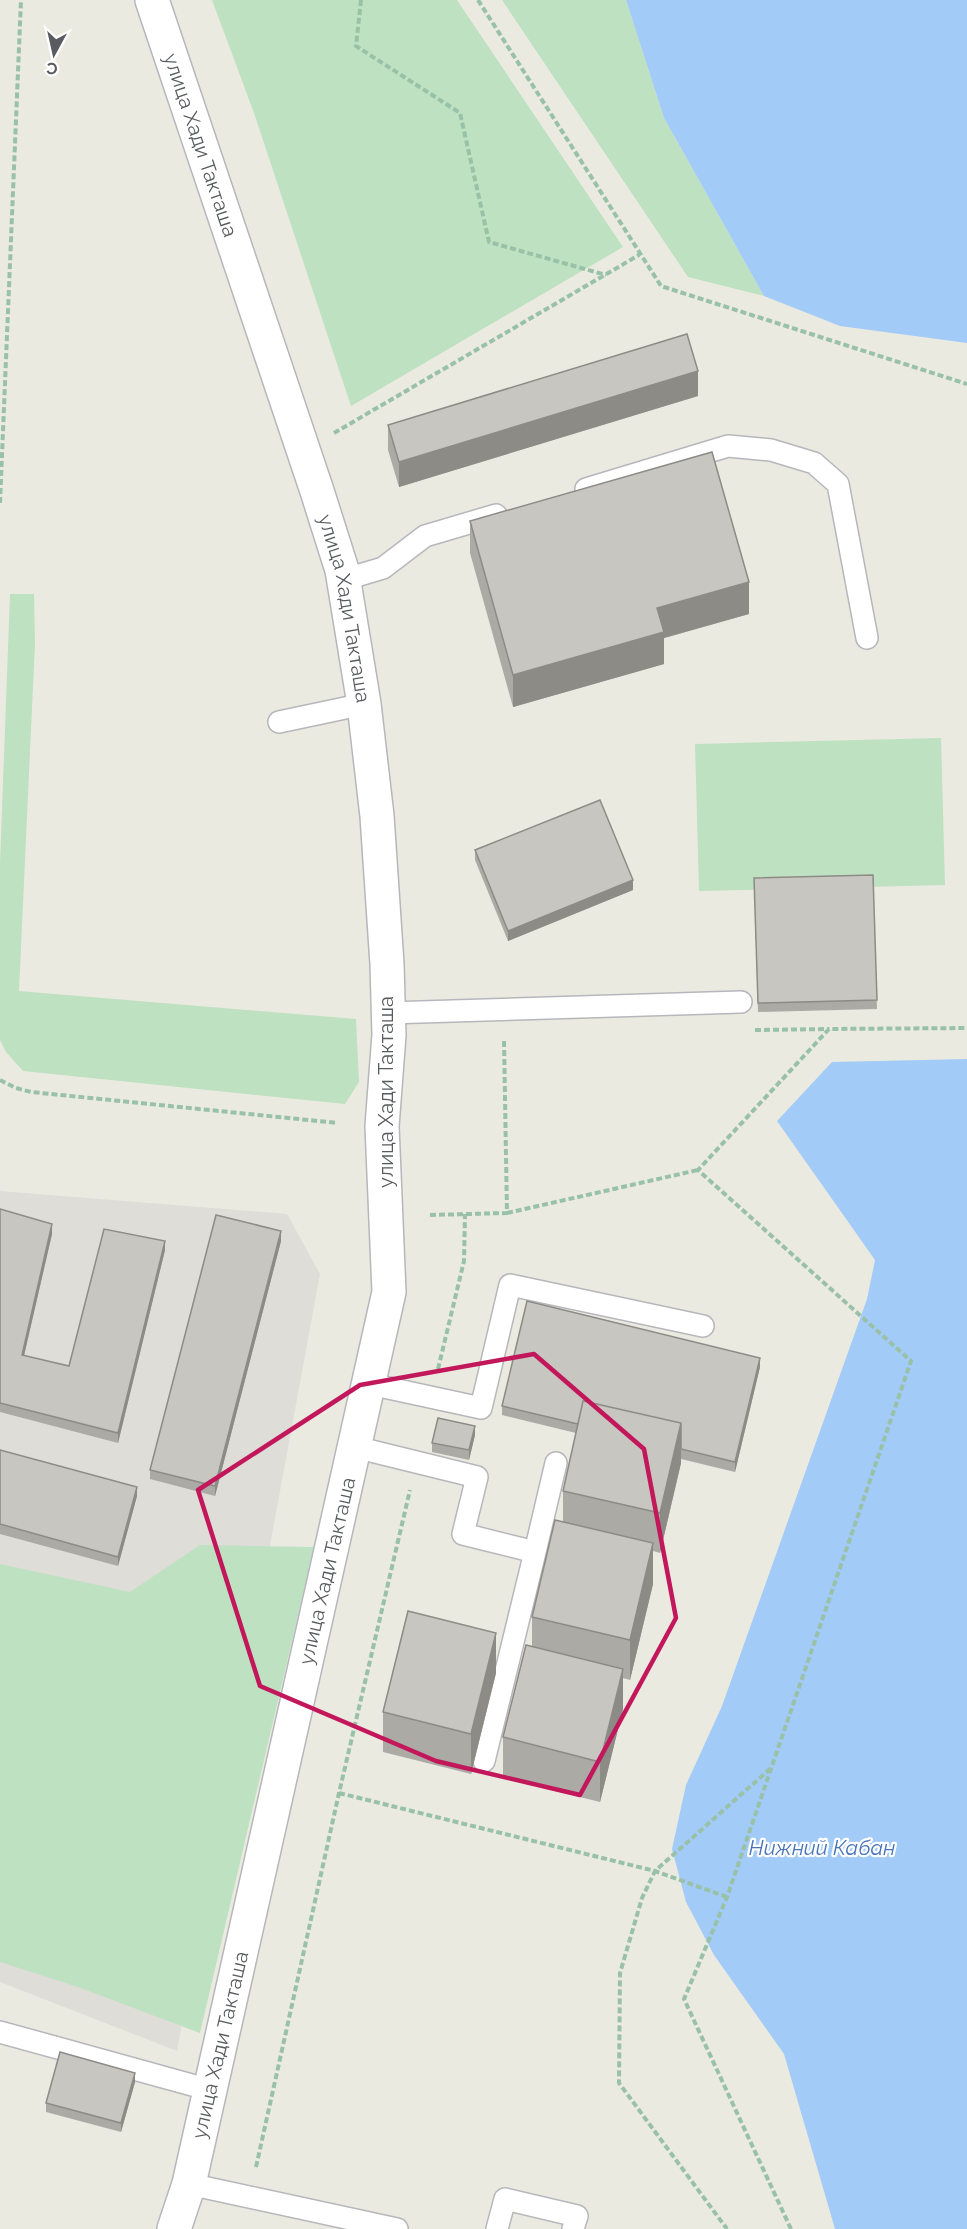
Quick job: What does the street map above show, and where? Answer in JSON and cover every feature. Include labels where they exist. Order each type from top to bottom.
[{"type":"street","name":"улица Хади Такташа","points":[[152,0],[338,556],[364,704],[377,816],[389,1035],[382,1126],[388,1292],[189,2184],[174,2229]]},
{"type":"lane","points":[[571,493],[728,446],[771,450],[814,463],[838,484],[867,638]]},
{"type":"lane","points":[[343,580],[383,568],[425,536],[515,510]]},
{"type":"lane","points":[[279,722],[364,704]]},
{"type":"lane","points":[[388,1014],[741,1002]]},
{"type":"lane","points":[[369,1384],[482,1408],[510,1285],[703,1326]]},
{"type":"lane","points":[[355,1447],[477,1477],[463,1534],[535,1552]]},
{"type":"lane","points":[[484,1761],[556,1464]]},
{"type":"lane","points":[[487,1651],[510,1656]]},
{"type":"lane","points":[[0,2032],[210,2091]]},
{"type":"lane","points":[[189,2184],[397,2229]]},
{"type":"lane","points":[[497,2229],[505,2199],[577,2216],[573,2229]]},
{"type":"path","points":[[0,503],[21,0]]},
{"type":"path","points":[[362,0],[356,46],[460,113],[489,242],[606,275]]},
{"type":"path","points":[[478,0],[639,255],[661,286],[967,384]]},
{"type":"path","points":[[303,451],[639,255]]},
{"type":"path","points":[[430,1215],[507,1213],[698,1170],[829,1029],[967,1028]]},
{"type":"path","points":[[504,1033],[507,1213]]},
{"type":"path","points":[[0,1080],[31,1092],[338,1123]]},
{"type":"path","points":[[698,1170],[911,1361],[727,1897],[684,1999],[791,2229]]},
{"type":"path","points":[[432,1398],[464,1261],[465,1214]]},
{"type":"path","points":[[249,2197],[416,1462]]},
{"type":"path","points":[[727,2229],[619,2083],[620,1973],[642,1898],[655,1871],[771,1768]]},
{"type":"path","points":[[339,1793],[655,1871],[727,1897]]},
{"type":"highlighted area","points":[[534,1354],[644,1449],[676,1618],[580,1795],[436,1761],[260,1686],[198,1490],[360,1385]]},
{"type":"shaded area","points":[[0,1191],[287,1214],[320,1274],[177,2051],[0,1982]]},
{"type":"green space","points":[[212,0],[457,0],[623,247],[351,406],[254,113]]},
{"type":"green space","points":[[502,0],[626,0],[664,118],[764,296],[688,277]]},
{"type":"green space","points":[[10,594],[34,594],[35,643],[19,991],[356,1019],[359,1082],[345,1104],[23,1071],[6,1052],[0,1040],[0,864]]},
{"type":"green space","points":[[941,738],[945,885],[699,891],[695,744]]},
{"type":"green space","points":[[200,1545],[314,1547],[200,2033],[78,1987],[0,1962],[0,1564],[130,1592]]},
{"type":"water","points":[[626,0],[967,0],[967,343],[840,326],[764,296],[664,118]]},
{"type":"water","name":"Нижний Кабан","points":[[967,1059],[967,2229],[835,2229],[784,2054],[714,1955],[686,1902],[672,1849],[686,1785],[722,1706],[867,1299],[875,1260],[777,1121],[832,1062]]},
{"type":"building","points":[[687,334],[698,371],[399,462],[388,425]]},
{"type":"building","points":[[712,452],[749,582],[657,608],[664,632],[513,675],[470,521]]},
{"type":"building","points":[[600,800],[633,880],[508,931],[475,850]]},
{"type":"building","points":[[873,875],[877,1000],[758,1003],[754,878]]},
{"type":"building","points":[[0,1209],[52,1224],[22,1355],[69,1366],[104,1229],[165,1241],[118,1433],[0,1403]]},
{"type":"building","points":[[216,1215],[281,1231],[215,1486],[150,1470]]},
{"type":"building","points":[[527,1301],[760,1358],[735,1462],[681,1449],[681,1423],[583,1401],[578,1424],[502,1406]]},
{"type":"building","points":[[583,1401],[681,1423],[660,1513],[563,1491]]},
{"type":"building","points":[[438,1418],[475,1426],[469,1450],[432,1443]]},
{"type":"building","points":[[0,1450],[137,1487],[118,1557],[0,1524]]},
{"type":"building","points":[[555,1520],[653,1543],[630,1640],[532,1617]]},
{"type":"building","points":[[408,1611],[496,1633],[471,1734],[383,1712]]},
{"type":"building","points":[[526,1645],[623,1669],[600,1762],[503,1737]]},
{"type":"building","points":[[60,2052],[135,2073],[121,2123],[46,2103]]}]
